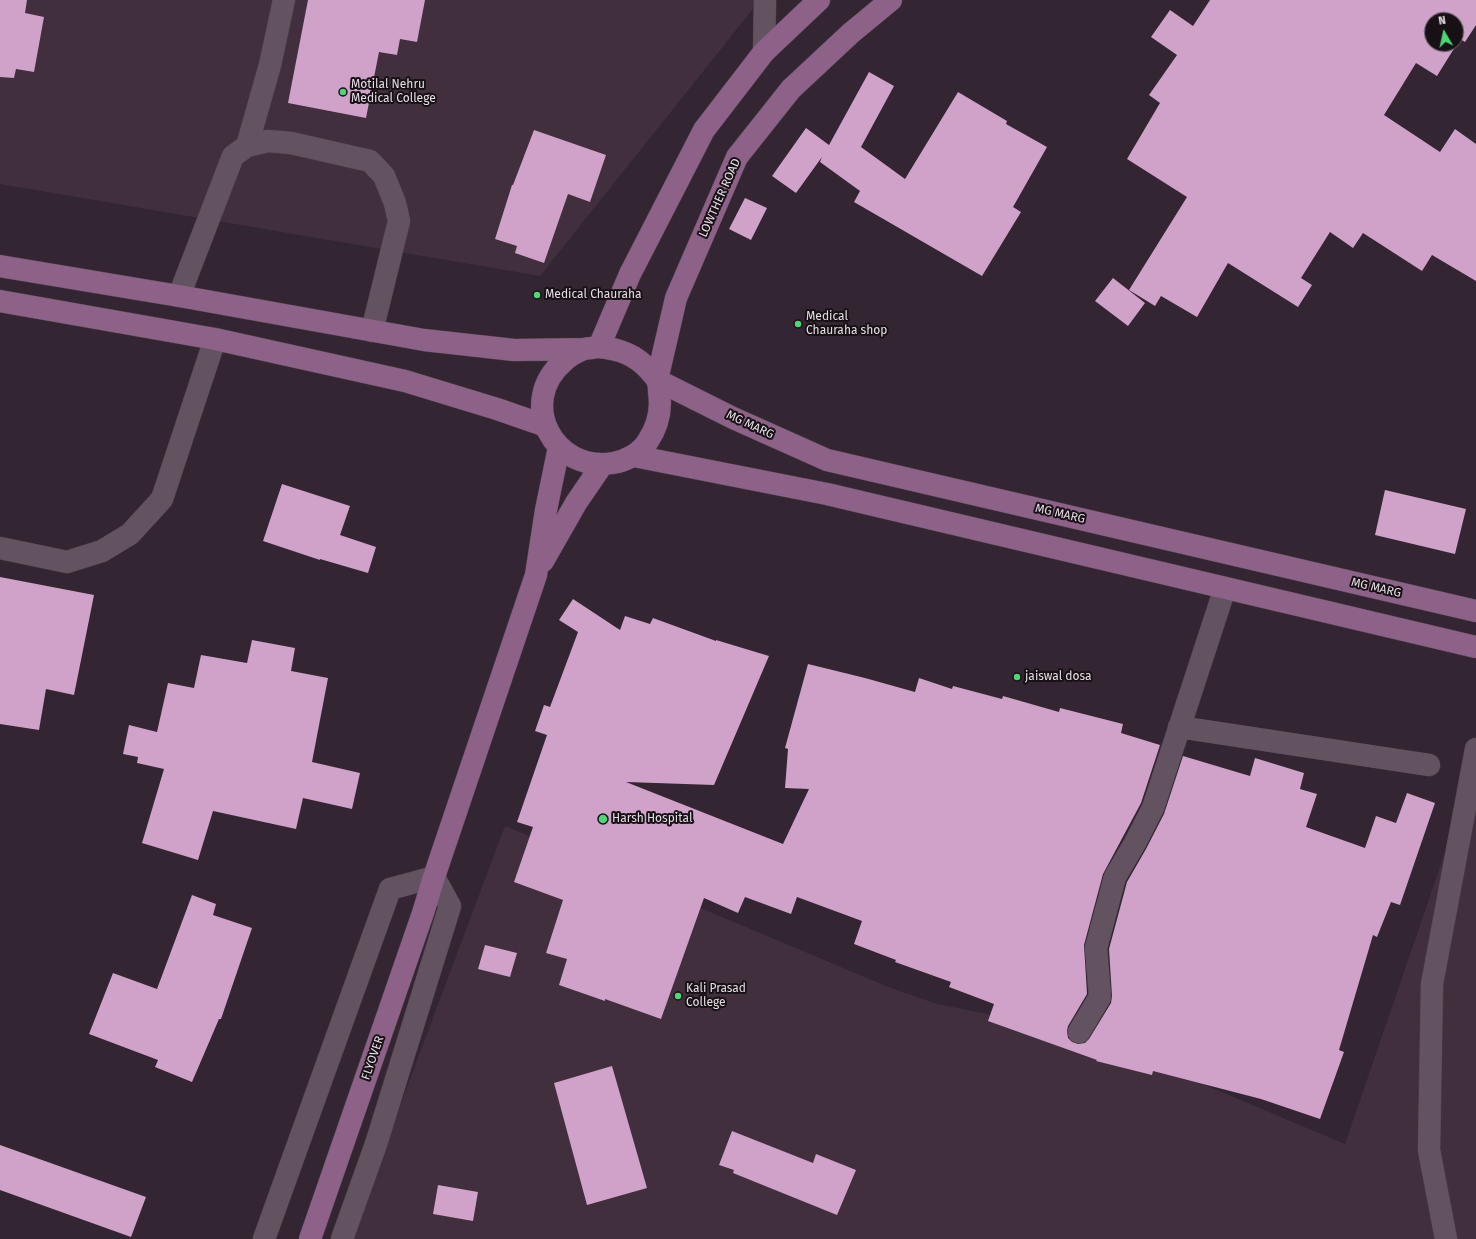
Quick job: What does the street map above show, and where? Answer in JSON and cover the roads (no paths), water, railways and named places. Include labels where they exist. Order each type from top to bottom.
[{"type":"main road","points":[[0,266],[179,296],[424,340],[514,350],[592,348],[616,349],[632,355],[645,366],[657,380],[660,413],[656,429],[647,444],[634,456],[618,462],[602,465],[586,463],[572,457],[559,447],[551,437],[546,426],[543,410],[544,394],[549,380],[558,367],[570,356],[592,348],[704,130],[764,52],[819,0]]},
{"type":"main road","name":"LOWTHER ROAD","points":[[657,380],[676,298],[737,156],[791,89],[851,33],[891,0]]},
{"type":"main road","points":[[0,301],[215,339],[405,380],[546,426]]},
{"type":"main road","name":"MG MARG","points":[[657,380],[733,418],[827,460],[1476,611]]},
{"type":"main road","points":[[536,575],[546,510],[559,447]]},
{"type":"main road","points":[[634,456],[827,494],[1476,647]]},
{"type":"main road","points":[[536,575],[576,503],[602,465]]},
{"type":"main road","name":"FLYOVER","points":[[310,1239],[423,913],[536,575]]},
{"type":"street","points":[[246,146],[270,65],[284,0]]},
{"type":"street","points":[[764,52],[765,0]]},
{"type":"street","points":[[179,296],[233,156],[246,146],[268,141],[291,143],[370,162],[384,176],[395,203],[399,221],[372,331]]},
{"type":"street","points":[[0,548],[68,562],[102,551],[130,534],[162,499],[215,339]]},
{"type":"street","points":[[1078,1032],[1100,997],[1096,948],[1115,877],[1153,808],[1225,588]]},
{"type":"street","points":[[1179,727],[1429,765]]},
{"type":"street","points":[[1446,1239],[1429,1150],[1432,984],[1476,749]]},
{"type":"street","points":[[264,1239],[390,889],[434,877],[450,906],[376,1144],[342,1239]]},
{"type":"place","name":"Motilal Nehru Medical College","points":[[343,92]]},
{"type":"place","name":"Medical Chauraha","points":[[537,295]]},
{"type":"place","name":"Medical Chauraha shop","points":[[798,324]]},
{"type":"place","name":"jaiswal dosa","points":[[1017,677]]},
{"type":"place","name":"Harsh Hospital","points":[[603,819]]},
{"type":"place","name":"Kali Prasad College","points":[[678,996]]}]
